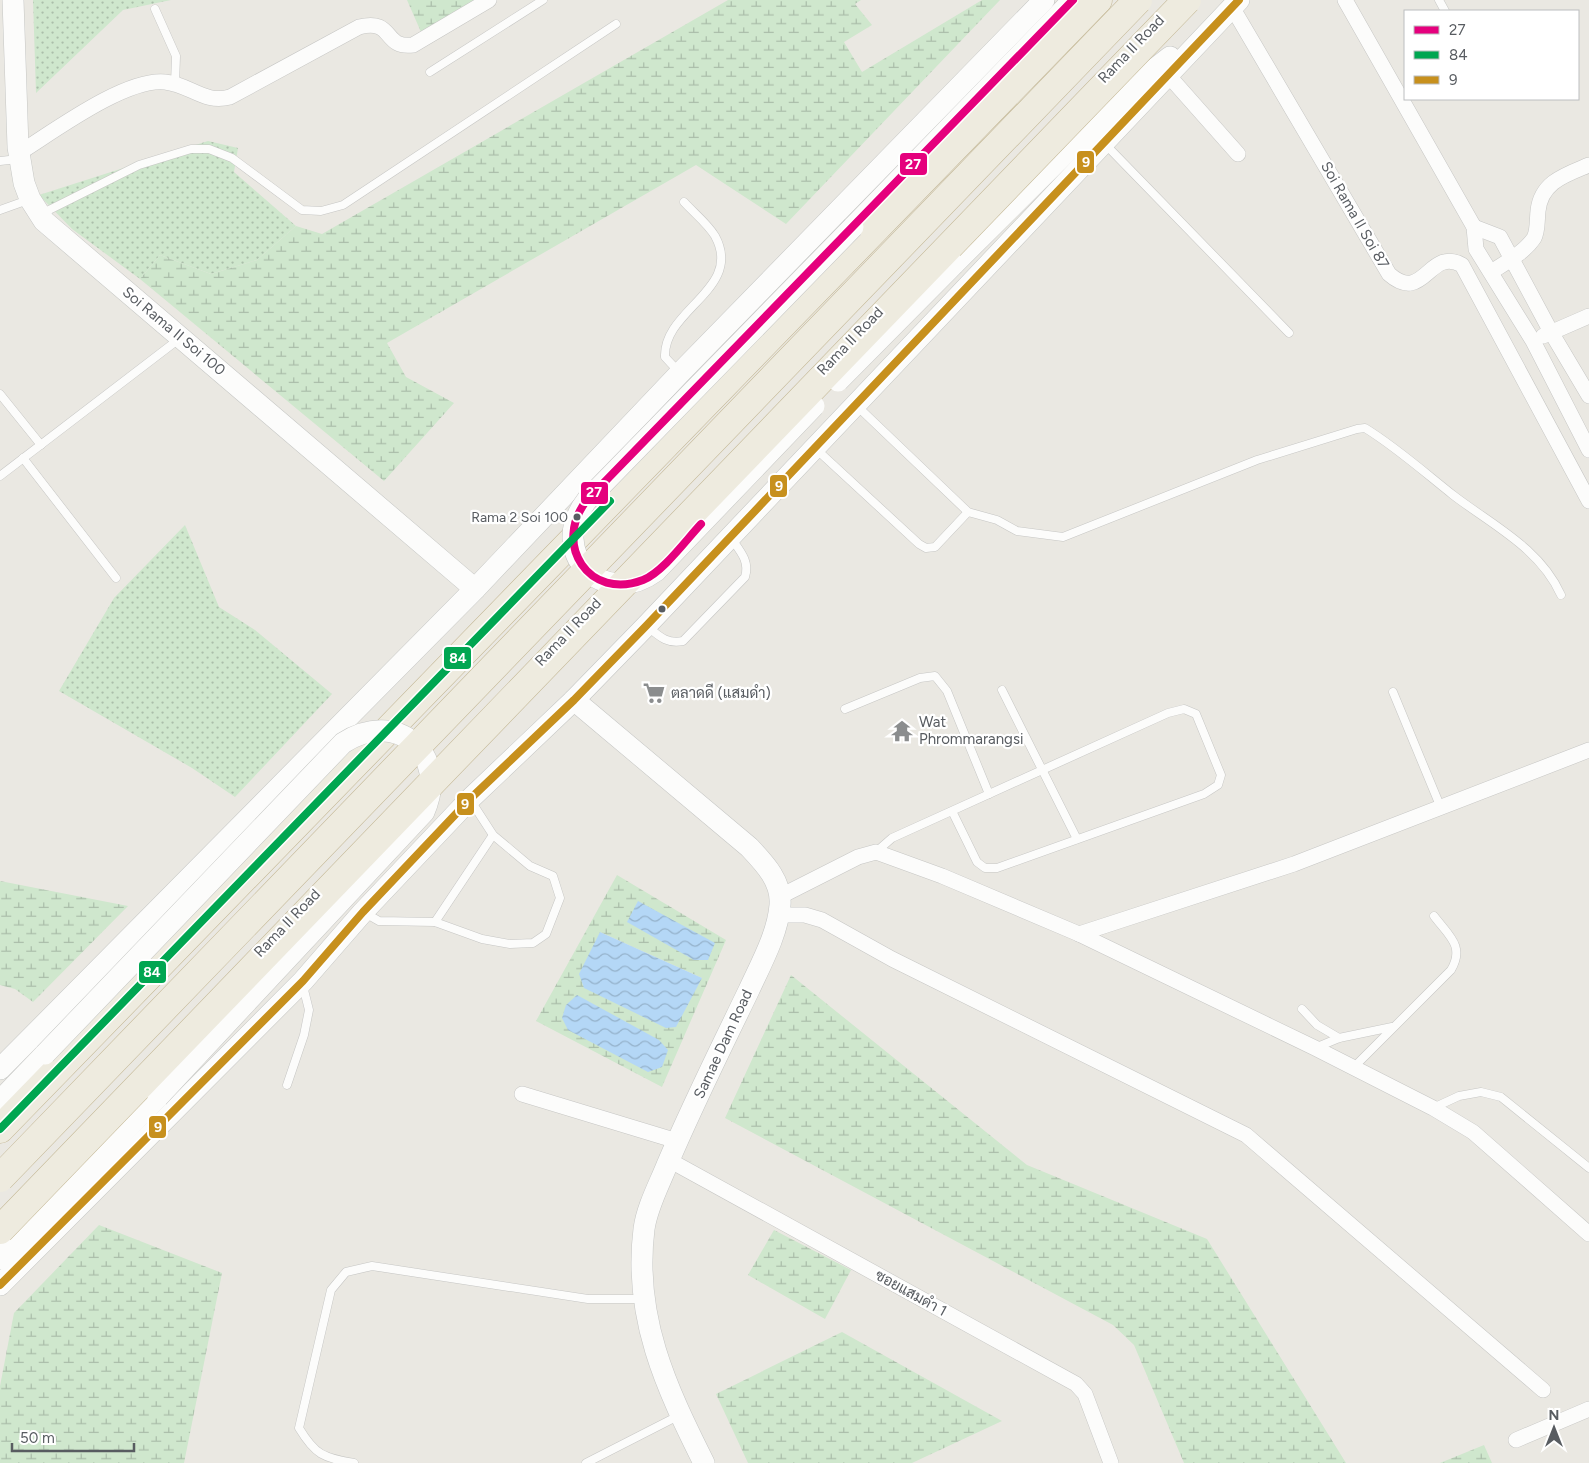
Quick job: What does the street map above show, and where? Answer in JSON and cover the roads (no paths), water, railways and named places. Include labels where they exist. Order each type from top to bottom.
[{"type":"highway","points":[[0,1129],[1098,0]]},
{"type":"highway","points":[[0,1178],[1138,0]]},
{"type":"highway","name":"Rama II Road","points":[[0,1221],[1179,0]]},
{"type":"highway","points":[[0,1230],[1187,0]]},
{"type":"main road","points":[[13,0],[13,158],[35,207]]},
{"type":"main road","points":[[0,1069],[476,589],[680,372],[1044,0]]},
{"type":"main road","points":[[1073,0],[579,509],[573,524],[572,540],[576,555],[590,574],[600,580],[615,584],[631,584],[645,579],[656,571],[826,394],[1134,85],[1233,6]]},
{"type":"main road","points":[[0,1286],[303,981],[363,912],[470,799],[574,700],[646,626],[1233,6]]},
{"type":"main road","name":"Soi Rama II Soi 100","points":[[35,207],[181,337],[476,589]]},
{"type":"main road","points":[[574,700],[748,847],[765,864],[777,884],[778,906]]},
{"type":"main road","points":[[0,1101],[344,743],[366,732],[381,730],[396,733],[410,740],[422,752],[430,766],[432,783],[430,798],[424,812],[158,1097],[0,1259]]},
{"type":"main road","name":"Samae Dam Road","points":[[704,1463],[680,1415],[657,1360],[643,1299],[641,1270],[644,1227],[673,1151],[761,964],[778,906]]},
{"type":"street","points":[[13,158],[102,100],[138,87],[163,82],[175,84],[196,92],[206,99],[219,100],[230,98],[359,27],[371,24],[385,29],[394,42],[402,46],[414,45],[489,0]]},
{"type":"street","points":[[1344,0],[1474,227],[1476,249],[1533,341],[1589,450]]},
{"type":"street","name":"Soi Rama II Soi 87","points":[[1233,6],[1389,274],[1399,283],[1408,285],[1418,280],[1444,260],[1452,260],[1462,265],[1589,501]]},
{"type":"street","points":[[1168,75],[1238,154]]},
{"type":"street","points":[[1491,272],[1512,258],[1534,238],[1539,200],[1548,187],[1557,178],[1589,165]]},
{"type":"street","points":[[1474,227],[1500,237],[1551,332],[1589,396]]},
{"type":"street","points":[[1533,341],[1589,316]]},
{"type":"street","points":[[1079,934],[1294,864],[1589,750]]},
{"type":"street","points":[[778,906],[858,857],[876,852],[942,876],[1079,934],[1354,1067],[1433,1108],[1473,1132],[1589,1234]]},
{"type":"street","points":[[778,906],[822,920],[892,959],[1246,1135],[1543,1390]]},
{"type":"street","name":"ซอยแสมดำ 1","points":[[522,1094],[673,1151],[1076,1384],[1085,1394],[1112,1463]]},
{"type":"street","points":[[1516,1440],[1589,1409]]},
{"type":"lane","points":[[430,72],[543,0]]},
{"type":"lane","points":[[155,9],[176,56],[175,84]]},
{"type":"lane","points":[[0,210],[35,207],[139,165],[191,149],[209,149],[232,158],[302,210],[321,211],[343,205],[616,24]]},
{"type":"lane","points":[[1104,143],[1289,333]]},
{"type":"lane","points":[[680,372],[665,357],[664,343],[720,275],[722,262],[719,245],[713,234],[684,202]]},
{"type":"lane","points":[[0,476],[181,337]]},
{"type":"lane","points":[[0,394],[41,445]]},
{"type":"lane","points":[[855,405],[968,512],[997,520],[1017,531],[1063,537],[1257,460],[1365,428],[1482,518],[1516,538],[1554,579],[1561,595]]},
{"type":"lane","points":[[815,447],[919,544],[926,548],[935,547],[968,512]]},
{"type":"lane","points":[[23,458],[116,578]]},
{"type":"lane","points":[[646,626],[664,640],[674,643],[683,641],[744,577],[748,568],[745,559],[730,537]]},
{"type":"lane","points":[[845,709],[920,678],[935,676],[947,691],[988,794]]},
{"type":"lane","points":[[1002,690],[1077,839]]},
{"type":"lane","points":[[1393,692],[1441,808]]},
{"type":"lane","points":[[876,852],[892,838],[1168,713],[1184,709],[1196,714],[1221,775],[1218,785],[1204,794],[997,868],[985,868],[977,862],[952,811]]},
{"type":"lane","points":[[363,912],[379,921],[435,922],[482,939],[510,944],[533,943],[546,934],[560,898],[553,876],[530,866],[493,835],[470,799]]},
{"type":"lane","points":[[435,922],[493,835]]},
{"type":"lane","points":[[1354,1067],[1451,970],[1457,959],[1458,948],[1434,916]]},
{"type":"lane","points":[[287,1085],[304,1035],[309,1010],[303,981]]},
{"type":"lane","points":[[1302,1009],[1317,1025],[1339,1038]]},
{"type":"lane","points":[[1315,1048],[1339,1038],[1392,1027]]},
{"type":"lane","points":[[1433,1108],[1459,1096],[1481,1092],[1501,1096],[1589,1168]]},
{"type":"lane","points":[[354,1463],[329,1458],[312,1448],[299,1428],[331,1290],[346,1272],[372,1266],[588,1299],[643,1299]]},
{"type":"lane","points":[[586,1463],[656,1425],[680,1415]]},
{"type":"water","points":[[638,901],[715,943],[708,960],[694,960],[627,922]]},
{"type":"water","points":[[600,932],[702,978],[676,1027],[666,1028],[584,988],[579,974]]},
{"type":"water","points":[[577,995],[659,1040],[668,1050],[662,1067],[648,1072],[568,1030],[562,1018],[566,1005]]},
{"type":"place","name":"Rama 2 Soi 100","points":[[577,517]]},
{"type":"place","name":"ตลาดดี (แสมดำ)","points":[[654,693]]},
{"type":"place","name":"Wat Phrommarangsi","points":[[902,731]]}]
